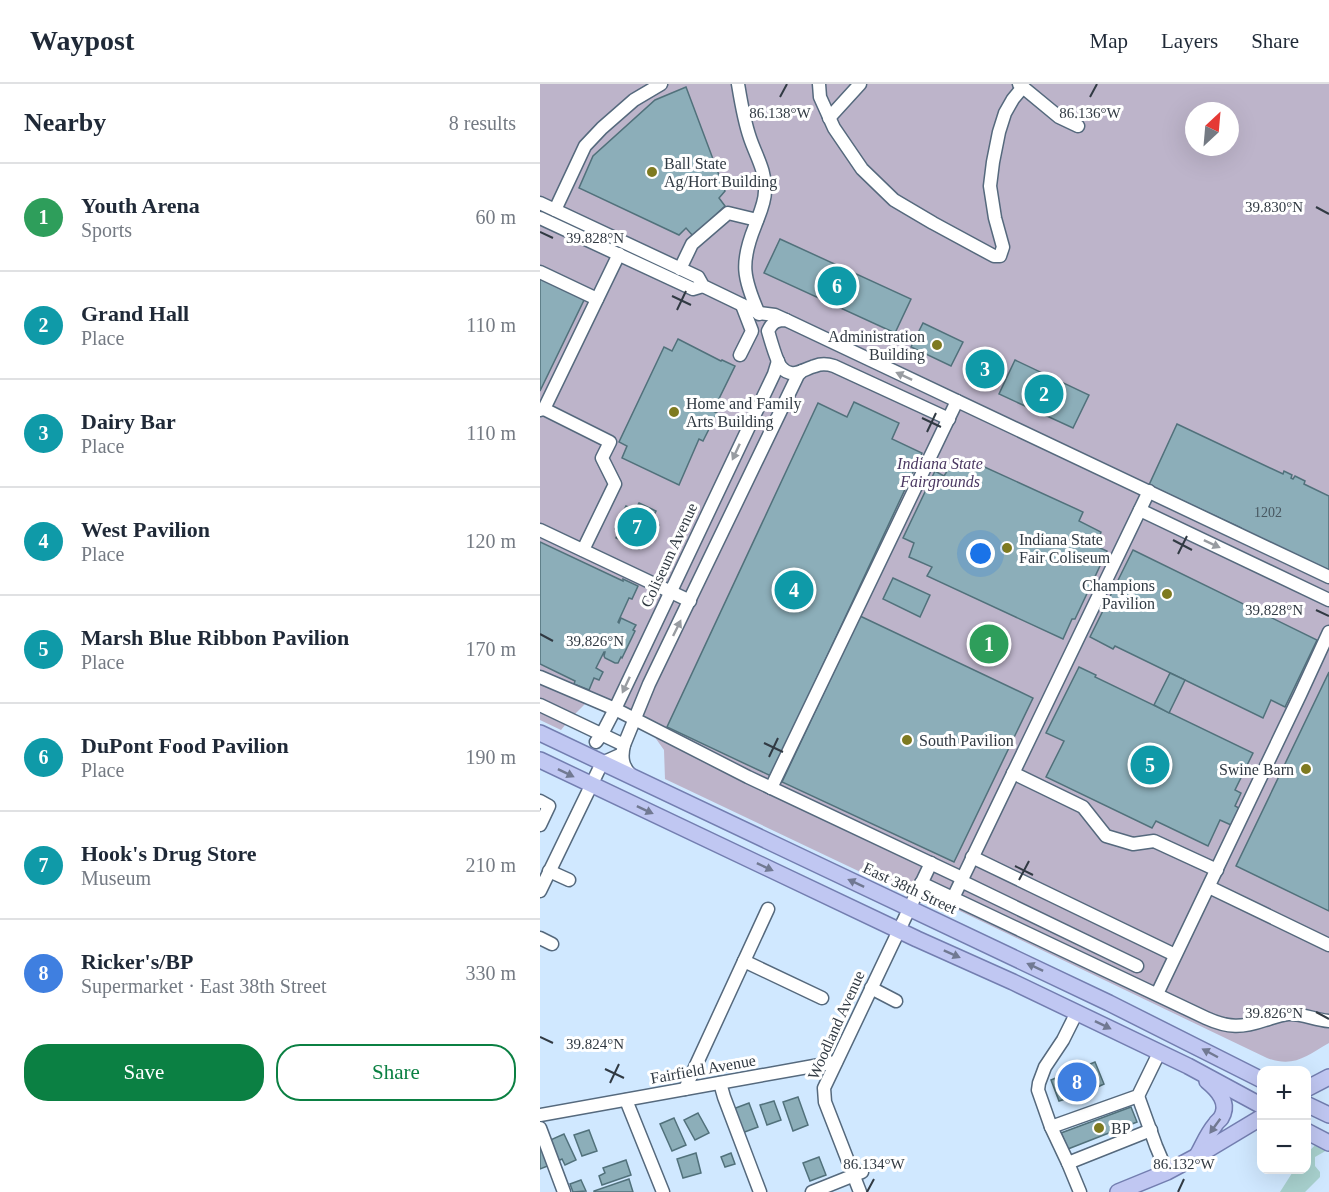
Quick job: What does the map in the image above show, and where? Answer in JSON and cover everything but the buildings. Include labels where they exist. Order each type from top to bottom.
[{"type":"main road","name":"East 38th Street","points":[[540,733],[1109,1003],[1257,1077]]},
{"type":"main road","points":[[540,760],[898,930],[1013,981],[1188,1066],[1257,1103]]},
{"type":"main road","points":[[1188,1066],[1211,1084],[1223,1100],[1222,1117],[1197,1156]]},
{"type":"main road","points":[[1311,1086],[1329,1077]]},
{"type":"main road","points":[[1311,1106],[1327,1114]]},
{"type":"main road","points":[[1118,1192],[1167,1172],[1257,1120]]},
{"type":"main road","points":[[1311,1134],[1329,1143]]},
{"type":"street","points":[[559,226],[560,212],[585,146],[634,100],[661,84]]},
{"type":"street","points":[[738,84],[750,137],[765,179],[765,193],[747,246],[744,266],[747,285],[782,368],[797,374],[821,364],[834,366],[949,419]]},
{"type":"street","points":[[819,84],[820,97],[834,128],[862,169],[894,200],[994,256],[1000,256],[1003,247],[990,186],[993,162],[1005,113],[1021,85],[1059,117],[1078,126]]},
{"type":"street","points":[[829,118],[860,84]]},
{"type":"street","points":[[540,203],[599,230],[635,255],[674,271],[698,277],[703,286],[742,305],[759,313],[775,315],[786,320],[1329,577]]},
{"type":"street","points":[[674,271],[692,244],[728,213],[757,220]]},
{"type":"street","points":[[540,218],[619,254],[635,255]]},
{"type":"street","points":[[590,240],[599,230]]},
{"type":"street","points":[[583,550],[615,484],[602,458],[610,442],[542,410],[619,254]]},
{"type":"street","points":[[540,272],[597,299]]},
{"type":"street","points":[[740,356],[752,331],[742,305]]},
{"type":"street","points":[[768,331],[776,321],[786,320]]},
{"type":"street","points":[[834,366],[842,347]]},
{"type":"street","name":"Coliseum Avenue","points":[[599,738],[615,710],[777,368],[778,361]]},
{"type":"street","points":[[637,779],[625,768],[623,749],[634,719],[794,382],[802,372]]},
{"type":"street","points":[[915,403],[924,385]]},
{"type":"street","points":[[771,788],[957,401]]},
{"type":"street","points":[[748,427],[768,436]]},
{"type":"street","points":[[722,482],[742,492]]},
{"type":"street","points":[[952,898],[1149,491]]},
{"type":"street","points":[[1140,510],[1329,600]]},
{"type":"street","points":[[1184,531],[1193,512]]},
{"type":"street","points":[[540,530],[690,601]]},
{"type":"street","points":[[696,536],[716,546]]},
{"type":"street","points":[[1237,556],[1246,537]]},
{"type":"street","points":[[1291,582],[1299,563]]},
{"type":"street","points":[[1157,994],[1329,632]]},
{"type":"street","points":[[644,647],[663,656]]},
{"type":"street","points":[[540,677],[634,719],[1137,966]]},
{"type":"street","points":[[540,705],[623,749]]},
{"type":"street","points":[[565,745],[584,746],[599,738]]},
{"type":"street","points":[[540,891],[602,763],[599,738]]},
{"type":"street","points":[[602,763],[623,749]]},
{"type":"street","points":[[1013,773],[1083,807],[1107,836],[1133,844],[1154,841],[1216,870]]},
{"type":"street","points":[[540,801],[549,806],[540,825]]},
{"type":"street","points":[[972,857],[1175,955]]},
{"type":"street","name":"Woodland Avenue","points":[[861,1192],[858,1174],[824,1098],[825,1083],[931,863]]},
{"type":"street","points":[[549,871],[569,880]]},
{"type":"street","points":[[921,883],[1213,1021],[1231,1026],[1250,1025],[1287,1014],[1329,1021]]},
{"type":"street","points":[[1209,886],[1329,945]]},
{"type":"street","points":[[685,1089],[768,909]]},
{"type":"street","points":[[540,938],[552,944]]},
{"type":"street","points":[[744,961],[822,998]]},
{"type":"street","points":[[871,988],[896,1001]]},
{"type":"street","points":[[1077,1012],[1063,1041],[1046,1067],[1038,1090],[1051,1127],[1080,1192]]},
{"type":"street","points":[[1051,1127],[1138,1096],[1160,1053]]},
{"type":"street","name":"Fairfield Avenue","points":[[540,1115],[836,1062]]},
{"type":"street","points":[[720,1083],[760,1192]]},
{"type":"street","points":[[1138,1096],[1167,1172]]},
{"type":"street","points":[[626,1100],[663,1192]]},
{"type":"street","points":[[540,1128],[564,1192]]},
{"type":"street","points":[[1068,1163],[1150,1130]]},
{"type":"street","points":[[812,1192],[858,1174]]},
{"type":"green space","name":"Indiana State Fairgrounds","points":[[540,84],[1329,84],[1329,1043],[1292,1061],[1276,1061],[1267,1058],[893,879],[890,886],[665,779],[664,750],[654,736],[586,703],[561,730],[540,720]]},
{"type":"shaded area","points":[[1329,1132],[1329,1149],[1315,1157],[1315,1166],[1320,1172],[1320,1177],[1305,1192],[1280,1192],[1291,1174],[1311,1174],[1311,1149]]},
{"type":"place","name":"Ball State Ag/Hort Building","points":[[652,172]]},
{"type":"place","name":"DuPont Food Pavilion","points":[[837,286]]},
{"type":"place","name":"Administration Building","points":[[937,345]]},
{"type":"place","name":"Dairy Bar","points":[[985,369]]},
{"type":"place","name":"Grand Hall","points":[[1044,394]]},
{"type":"place","name":"Home and Family Arts Building","points":[[674,412]]},
{"type":"place","name":"Hook's Drug Store","points":[[637,527]]},
{"type":"place","name":"Indiana State Fair Coliseum","points":[[1007,548]]},
{"type":"place","name":"West Pavilion","points":[[794,590]]},
{"type":"place","name":"Champions Pavilion","points":[[1167,594]]},
{"type":"place","name":"Youth Arena","points":[[989,644]]},
{"type":"place","name":"South Pavilion","points":[[907,740]]},
{"type":"place","name":"Marsh Blue Ribbon Pavilion","points":[[1150,765]]},
{"type":"place","name":"Swine Barn","points":[[1306,769]]},
{"type":"place","name":"Ricker's/BP","points":[[1077,1082]]},
{"type":"place","name":"BP","points":[[1099,1128]]}]
